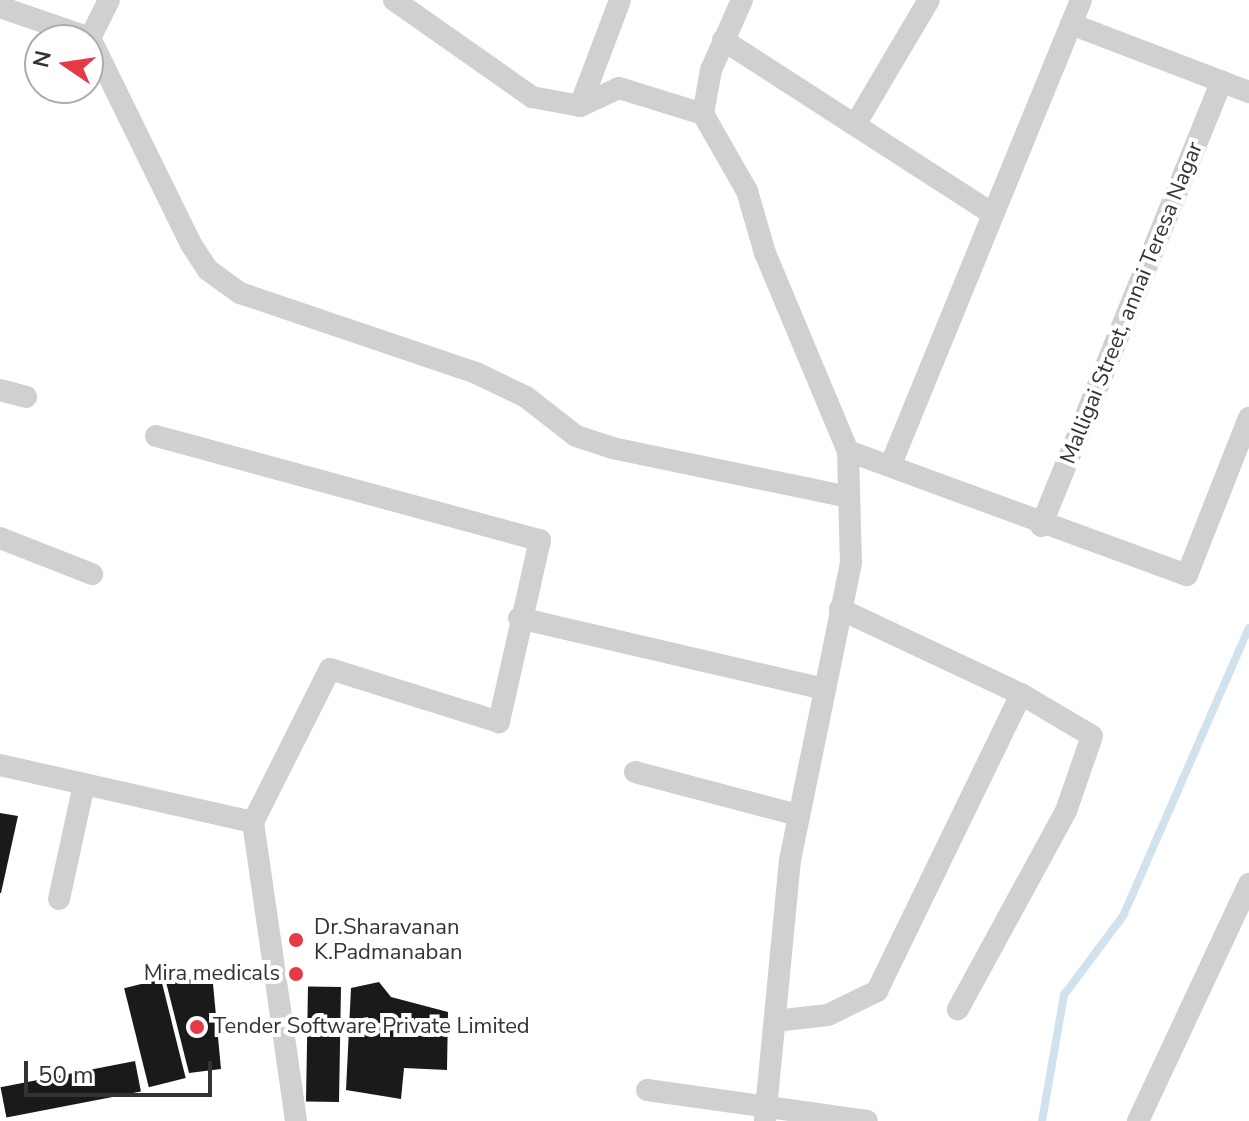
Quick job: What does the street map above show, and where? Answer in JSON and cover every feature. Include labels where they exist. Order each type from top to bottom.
[{"type":"street","points":[[3,0],[0,7],[49,24]]},
{"type":"street","points":[[97,24],[109,0]]},
{"type":"street","points":[[580,106],[620,0]]},
{"type":"street","points":[[703,114],[723,40],[742,0]]},
{"type":"street","points":[[855,125],[929,0]]},
{"type":"street","points":[[891,464],[1081,0]]},
{"type":"street","points":[[412,3],[532,97],[580,106],[619,88],[703,114],[747,191],[765,253],[848,451],[851,563],[821,688],[798,815],[766,1114]]},
{"type":"street","points":[[1071,24],[1249,92]]},
{"type":"street","points":[[723,40],[993,214]]},
{"type":"street","points":[[104,66],[208,270],[240,293],[476,373],[526,397],[576,436],[612,448],[849,497]]},
{"type":"street","name":"Malligai Street, annai Teresa Nagar","points":[[1041,526],[1222,81]]},
{"type":"street","points":[[0,390],[26,397]]},
{"type":"street","points":[[848,451],[891,464],[1041,526],[1187,575],[1249,418]]},
{"type":"street","points":[[156,436],[540,540],[519,618],[499,722],[330,669],[253,822],[296,1121]]},
{"type":"street","points":[[0,538],[92,574]]},
{"type":"street","points":[[840,609],[1021,694],[1092,736],[1066,811],[958,1009]]},
{"type":"street","points":[[519,618],[821,688]]},
{"type":"street","points":[[775,1021],[828,1015],[877,991],[1021,694]]},
{"type":"street","points":[[0,765],[253,822]]},
{"type":"street","points":[[635,772],[798,815]]},
{"type":"street","points":[[59,899],[84,784]]},
{"type":"street","points":[[1138,1121],[1249,884]]},
{"type":"street","points":[[647,1090],[766,1114],[867,1121]]},
{"type":"building","points":[[0,813],[18,816],[1,893],[0,893]]},
{"type":"building","name":"Tender Software Private Limited","points":[[164,974],[213,984],[221,1069],[189,1073]]},
{"type":"building","points":[[161,979],[186,1078],[149,1087],[124,988]]},
{"type":"building","points":[[379,982],[391,997],[448,1012],[447,1070],[404,1068],[401,1099],[346,1090],[351,988]]},
{"type":"building","points":[[308,986],[341,987],[339,1102],[306,1101]]},
{"type":"building","points":[[135,1061],[141,1091],[6,1118],[1,1087]]},
{"type":"waterway","points":[[1042,1121],[1064,995],[1123,916],[1249,628]]},
{"type":"place","name":"Dr.Sharavanan K.Padmanaban","points":[[296,940]]},
{"type":"place","name":"Mira medicals","points":[[296,974]]},
{"type":"place","name":"Tender Software Private Limited","points":[[197,1027]]}]
